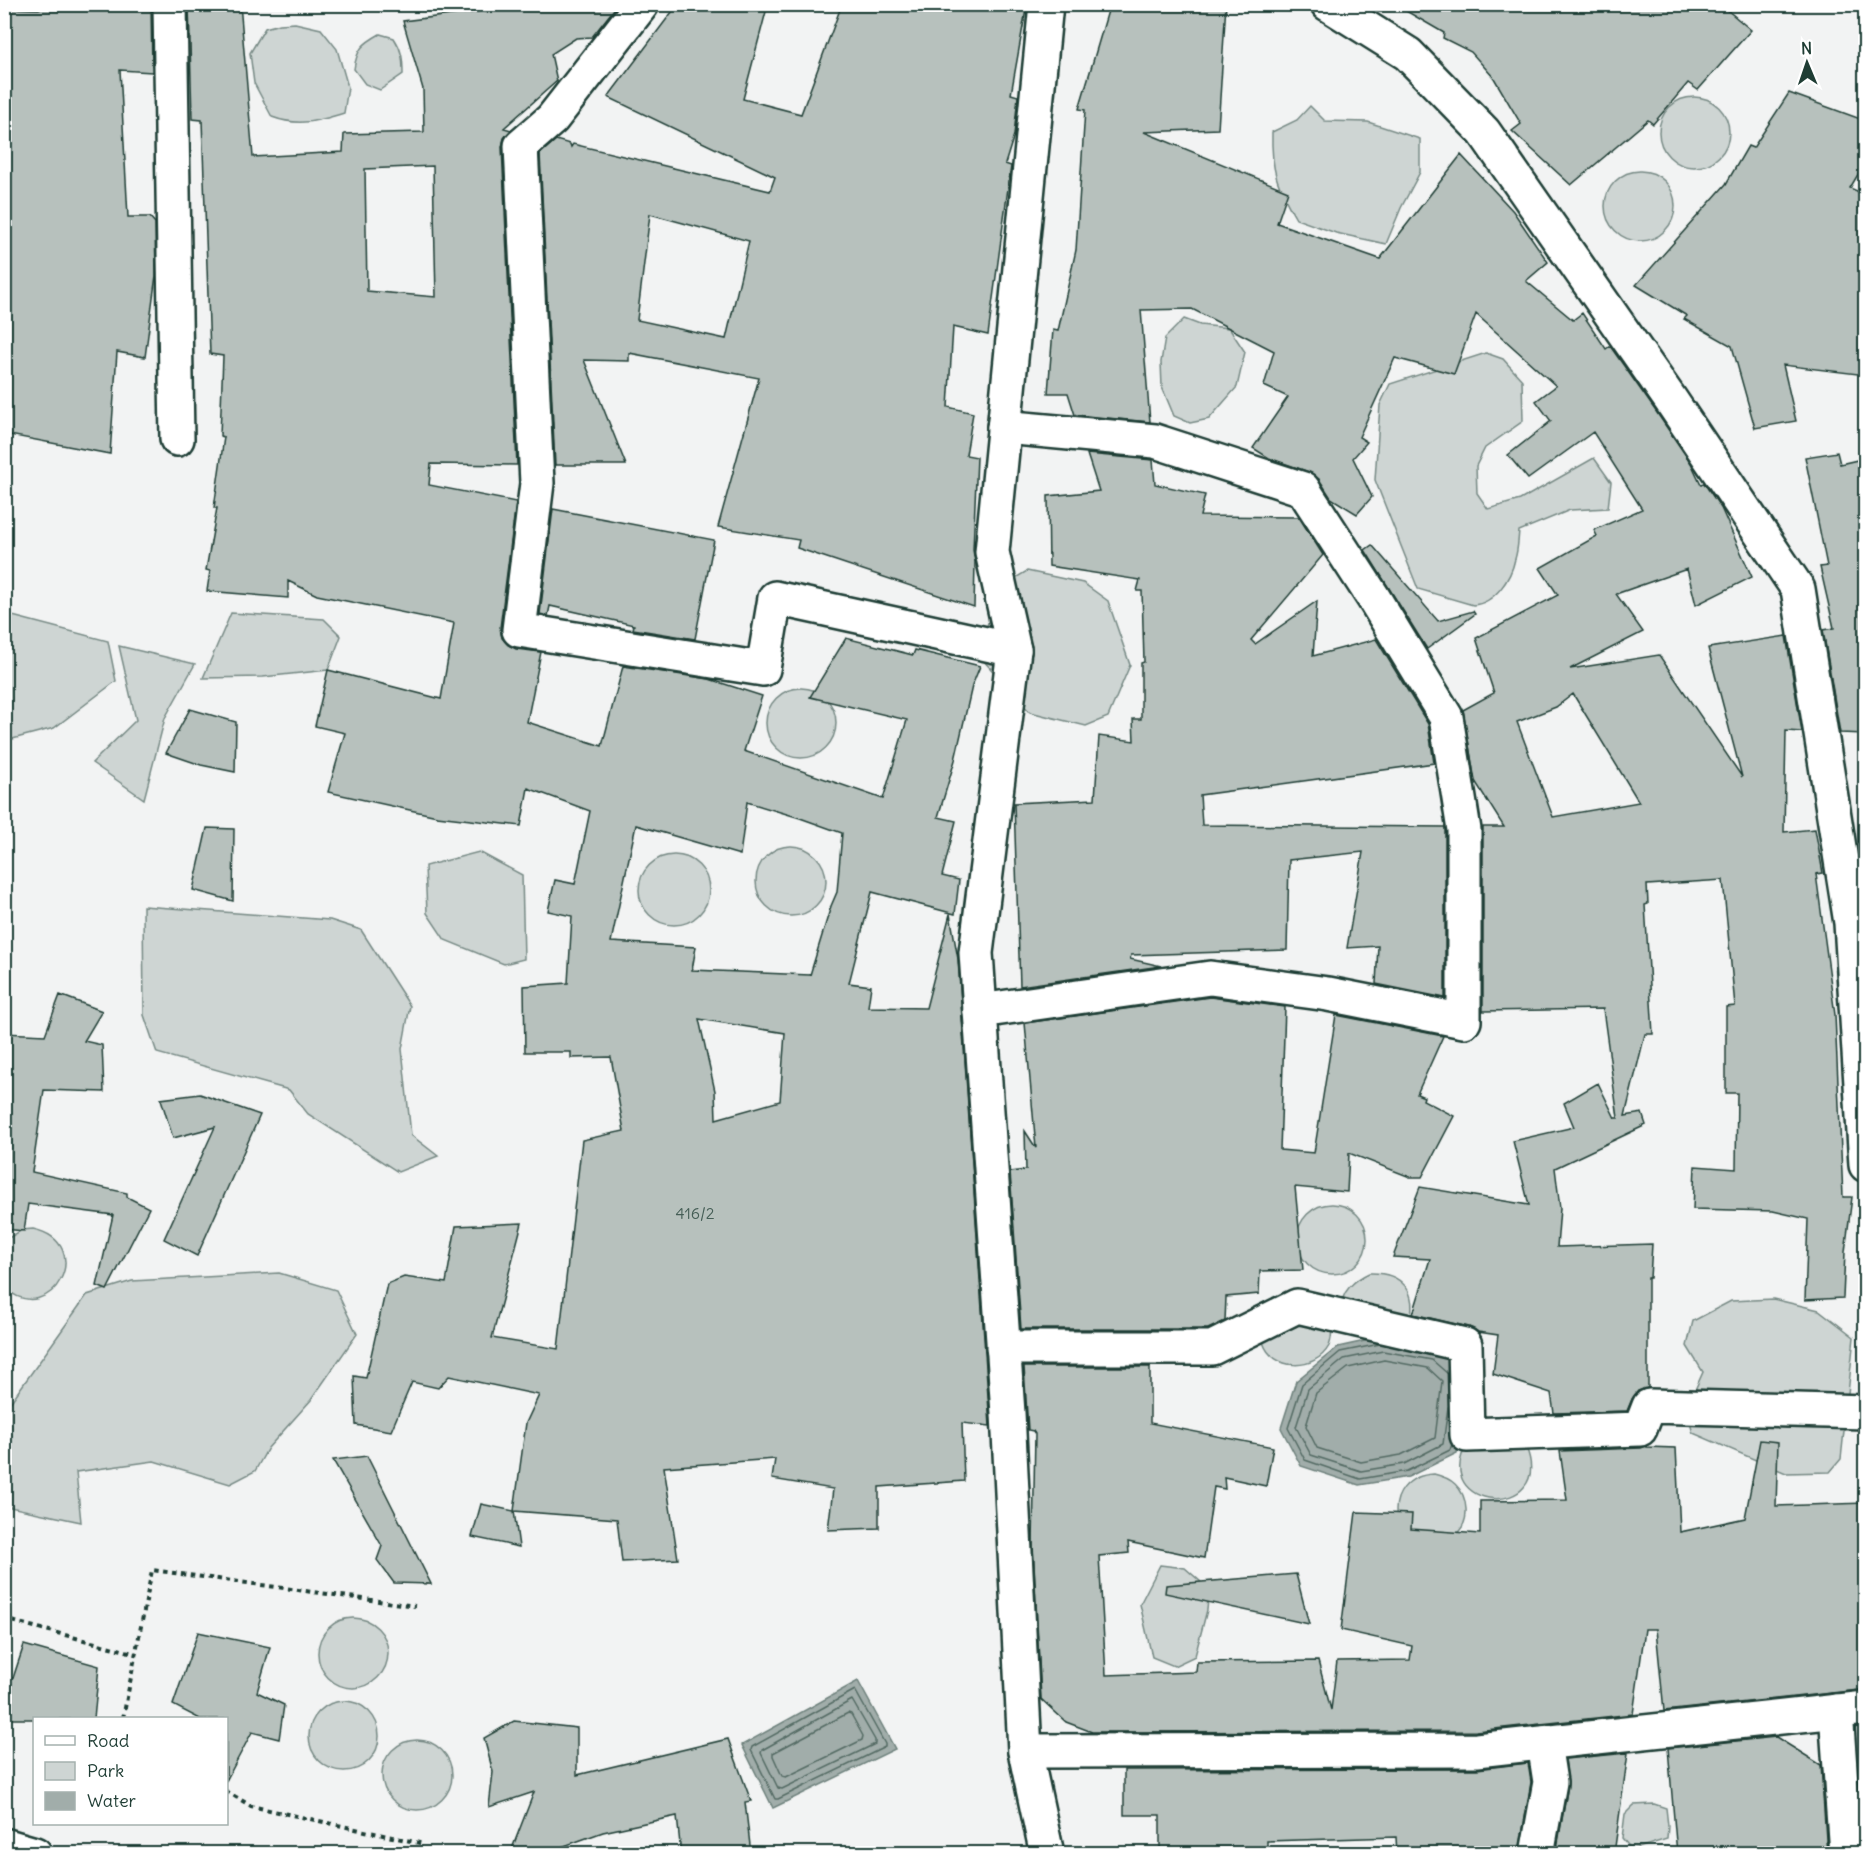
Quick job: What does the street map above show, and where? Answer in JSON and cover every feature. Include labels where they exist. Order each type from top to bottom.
[{"type":"street","points":[[170,4],[177,440]]},
{"type":"street","points":[[642,4],[552,119],[521,146],[537,483],[519,630],[763,669],[775,598],[1014,650]]},
{"type":"street","points":[[1046,4],[992,552],[1014,650],[976,952],[1004,1348],[1025,1751],[1047,1854]]},
{"type":"street","points":[[1328,4],[1408,54],[1484,132],[1670,399],[1798,589],[1851,923],[1866,1165]]},
{"type":"street","points":[[980,1011],[1210,978],[1328,994],[1464,1021],[1464,830],[1446,717],[1373,597],[1303,489],[1155,441],[1004,427]]},
{"type":"street","points":[[1004,1348],[1212,1348],[1298,1306],[1465,1345],[1467,1434],[1640,1429],[1649,1406],[1866,1412]]},
{"type":"street","points":[[1025,1751],[1477,1750],[1851,1710],[1846,1854]]},
{"type":"street","points":[[1537,1854],[1550,1782],[1544,1743]]},
{"type":"street","points":[[4,1845],[34,1854]]},
{"type":"path","points":[[123,1717],[152,1570],[415,1606]]},
{"type":"path","points":[[4,1619],[137,1654]]},
{"type":"path","points":[[228,1792],[251,1806],[424,1844]]},
{"type":"green space","points":[[295,23],[321,29],[337,49],[348,87],[344,113],[300,122],[272,117],[254,83],[250,53],[265,28]]},
{"type":"green space","points":[[380,34],[394,38],[397,42],[402,55],[403,74],[380,90],[365,84],[354,69],[361,48]]},
{"type":"green space","points":[[1687,97],[1701,97],[1714,103],[1723,112],[1729,125],[1727,145],[1719,157],[1701,167],[1687,167],[1674,161],[1665,152],[1659,139],[1659,125],[1665,112],[1674,103]]},
{"type":"green space","points":[[1310,106],[1325,121],[1368,122],[1420,139],[1420,172],[1401,208],[1386,244],[1336,233],[1296,219],[1289,207],[1276,178],[1272,132],[1297,120]]},
{"type":"green space","points":[[1633,171],[1647,171],[1660,177],[1669,186],[1675,199],[1673,219],[1665,231],[1647,241],[1633,241],[1620,235],[1611,226],[1605,213],[1605,199],[1611,186],[1620,177]]},
{"type":"green space","points":[[1184,319],[1200,325],[1229,328],[1245,352],[1237,387],[1209,419],[1190,423],[1174,416],[1162,387],[1161,362],[1165,338]]},
{"type":"green space","points":[[1486,353],[1503,359],[1522,380],[1523,421],[1485,448],[1476,466],[1477,493],[1488,509],[1520,500],[1594,458],[1611,482],[1608,508],[1570,510],[1519,531],[1516,556],[1510,574],[1494,595],[1481,604],[1473,605],[1418,589],[1375,480],[1380,405],[1390,384]]},
{"type":"green space","points":[[1027,571],[1083,583],[1108,601],[1130,665],[1108,717],[1086,726],[1030,712],[981,658],[994,591]]},
{"type":"green space","points":[[231,613],[324,619],[341,636],[328,670],[263,677],[203,678]]},
{"type":"green space","points":[[5,614],[108,641],[116,681],[54,728],[5,741]]},
{"type":"green space","points":[[119,646],[195,664],[165,718],[144,799],[92,763],[136,720]]},
{"type":"green space","points":[[794,688],[808,688],[821,694],[830,703],[836,716],[834,736],[826,748],[808,758],[794,758],[781,752],[772,743],[766,730],[766,716],[772,703],[781,694]]},
{"type":"green space","points":[[784,846],[798,846],[811,852],[820,861],[826,874],[824,894],[816,906],[798,916],[784,916],[771,910],[762,901],[756,888],[756,874],[762,861],[771,852]]},
{"type":"green space","points":[[479,852],[522,875],[524,959],[504,964],[445,940],[427,913],[425,866]]},
{"type":"green space","points":[[674,855],[687,858],[699,865],[706,877],[709,890],[706,903],[699,915],[687,922],[674,925],[661,922],[649,915],[642,903],[639,890],[642,877],[649,865],[661,858]]},
{"type":"green space","points":[[143,906],[330,920],[361,930],[410,1006],[402,1049],[411,1135],[438,1156],[398,1172],[308,1114],[289,1090],[157,1053],[144,1015]]},
{"type":"green space","points":[[1332,1204],[1345,1207],[1357,1214],[1364,1226],[1367,1239],[1364,1252],[1357,1264],[1345,1271],[1332,1274],[1319,1271],[1307,1264],[1300,1252],[1297,1239],[1300,1226],[1307,1214],[1319,1207]]},
{"type":"green space","points":[[33,1229],[52,1237],[63,1250],[65,1265],[61,1280],[51,1291],[38,1298],[22,1298],[5,1288],[5,1240],[22,1230]]},
{"type":"green space","points":[[279,1273],[336,1290],[357,1334],[311,1400],[268,1448],[255,1471],[230,1484],[154,1461],[76,1472],[81,1522],[5,1506],[5,1410],[87,1295],[132,1281]]},
{"type":"green space","points":[[1369,1273],[1390,1276],[1405,1286],[1409,1293],[1411,1312],[1409,1323],[1369,1342],[1356,1331],[1342,1303],[1349,1287]]},
{"type":"green space","points":[[1773,1299],[1819,1310],[1854,1337],[1841,1459],[1830,1472],[1786,1473],[1693,1433],[1686,1410],[1703,1372],[1687,1346],[1693,1321],[1731,1301]]},
{"type":"green space","points":[[1263,1318],[1332,1323],[1329,1346],[1323,1354],[1304,1364],[1284,1363],[1275,1359],[1268,1352],[1263,1342]]},
{"type":"green space","points":[[1468,1442],[1526,1447],[1530,1471],[1524,1487],[1510,1496],[1493,1498],[1476,1494],[1464,1483],[1460,1465]]},
{"type":"green space","points":[[1434,1474],[1448,1479],[1459,1489],[1465,1502],[1466,1516],[1461,1529],[1456,1534],[1434,1544],[1397,1520],[1396,1511],[1400,1494],[1410,1482],[1425,1475]]},
{"type":"green space","points":[[1160,1565],[1185,1568],[1209,1589],[1207,1610],[1195,1656],[1174,1666],[1152,1657],[1140,1604]]},
{"type":"green space","points":[[346,1618],[360,1618],[373,1624],[382,1633],[388,1646],[386,1666],[378,1678],[360,1688],[346,1688],[333,1682],[324,1673],[318,1660],[318,1646],[324,1633],[333,1624]]},
{"type":"green space","points":[[344,1701],[357,1704],[369,1711],[376,1723],[379,1736],[376,1749],[369,1761],[357,1768],[344,1771],[331,1768],[319,1761],[312,1749],[309,1736],[312,1723],[319,1711],[331,1704]]},
{"type":"green space","points":[[417,1740],[430,1743],[442,1750],[449,1762],[452,1775],[449,1788],[442,1800],[430,1807],[417,1810],[404,1807],[392,1800],[385,1788],[382,1775],[385,1762],[392,1750],[404,1743]]},
{"type":"green space","points":[[1654,1804],[1666,1808],[1667,1839],[1632,1850],[1622,1838],[1625,1814],[1634,1805]]},
{"type":"water","points":[[1383,1337],[1438,1347],[1466,1373],[1457,1453],[1408,1477],[1359,1485],[1301,1466],[1281,1428],[1296,1381],[1338,1347]]},
{"type":"water","points":[[858,1681],[895,1749],[773,1808],[742,1745]]},
{"type":"building","points":[[58,4],[151,4],[152,72],[120,70],[128,217],[150,217],[155,223],[156,275],[145,357],[117,352],[110,454],[4,434],[4,291],[11,181],[4,125],[4,8],[38,9]]},
{"type":"building","points":[[189,4],[240,4],[253,157],[343,152],[344,134],[424,132],[423,89],[403,21],[499,9],[499,4],[618,4],[592,37],[576,38],[551,54],[557,81],[504,128],[511,130],[504,138],[502,147],[517,465],[431,464],[429,485],[516,502],[500,628],[502,638],[508,645],[516,649],[541,652],[527,722],[602,746],[623,666],[709,679],[762,696],[744,751],[883,799],[907,720],[810,697],[846,638],[913,655],[915,650],[980,666],[972,686],[955,760],[938,817],[956,821],[942,876],[959,880],[955,914],[872,892],[849,983],[871,986],[868,1007],[926,1008],[950,914],[958,959],[990,1426],[962,1423],[964,1481],[879,1487],[879,1528],[828,1530],[833,1489],[772,1479],[775,1459],[664,1467],[678,1559],[622,1562],[617,1519],[514,1511],[526,1423],[539,1395],[449,1376],[438,1388],[412,1382],[391,1431],[356,1425],[354,1376],[366,1378],[387,1284],[404,1277],[446,1283],[456,1226],[522,1223],[492,1338],[558,1349],[582,1140],[624,1131],[611,1057],[571,1058],[571,1052],[525,1052],[524,986],[568,983],[572,916],[548,911],[555,880],[575,884],[590,811],[528,788],[521,826],[437,816],[328,792],[345,733],[315,726],[328,670],[441,699],[454,623],[317,595],[288,581],[288,598],[207,591],[210,571],[206,570],[217,508],[214,508],[224,437],[220,436],[223,356],[210,354],[202,120],[192,119]],"holes":[[[433,166],[436,297],[367,291],[365,169]],[[747,802],[842,833],[837,892],[810,975],[692,970],[696,947],[611,942],[636,825],[740,855]],[[699,1019],[785,1033],[780,1101],[716,1119],[715,1091]]]},
{"type":"building","points":[[678,4],[768,4],[743,99],[801,114],[842,4],[1027,4],[1011,94],[1018,96],[1014,135],[1005,164],[1011,166],[988,335],[953,327],[948,407],[973,413],[966,455],[977,457],[973,550],[974,607],[797,548],[799,540],[718,527],[759,378],[629,353],[629,361],[584,360],[626,465],[555,465],[540,154],[556,140],[570,144],[571,147],[573,144],[770,191],[775,177],[608,97]],"holes":[[[650,214],[749,241],[726,339],[637,320]]]},
{"type":"building","points":[[1110,4],[1226,4],[1218,129],[1144,132],[1288,191],[1277,223],[1380,259],[1461,155],[1513,211],[1548,262],[1526,281],[1573,320],[1582,313],[1606,349],[1610,346],[1691,463],[1701,484],[1704,483],[1721,508],[1752,577],[1696,605],[1687,569],[1616,594],[1643,632],[1570,669],[1659,655],[1742,777],[1708,648],[1786,636],[1802,732],[1786,731],[1784,832],[1815,829],[1823,873],[1816,874],[1835,1015],[1843,1197],[1852,1197],[1845,1252],[1843,1298],[1805,1300],[1808,1219],[1773,1211],[1693,1209],[1695,1166],[1736,1169],[1737,1093],[1726,1093],[1726,1007],[1735,1006],[1723,880],[1647,885],[1648,904],[1645,905],[1653,1034],[1645,1034],[1625,1116],[1642,1113],[1646,1125],[1555,1168],[1560,1208],[1557,1247],[1652,1244],[1650,1278],[1648,1278],[1648,1388],[1638,1391],[1627,1411],[1554,1413],[1551,1393],[1493,1374],[1498,1335],[1478,1332],[1469,1327],[1413,1314],[1430,1259],[1393,1257],[1420,1187],[1529,1205],[1513,1141],[1574,1127],[1564,1103],[1598,1083],[1615,1118],[1618,1118],[1603,1009],[1483,1011],[1483,827],[1504,827],[1475,781],[1463,710],[1494,693],[1476,638],[1558,595],[1540,568],[1597,536],[1594,530],[1642,509],[1593,432],[1528,479],[1508,455],[1551,421],[1536,401],[1556,386],[1476,314],[1454,374],[1395,358],[1359,437],[1367,442],[1353,458],[1372,497],[1357,514],[1331,498],[1319,479],[1309,472],[1269,458],[1253,448],[1288,397],[1264,386],[1274,351],[1192,309],[1141,310],[1150,422],[1075,415],[1068,393],[1048,393],[1053,330],[1058,331],[1076,250],[1085,110],[1079,109]],"holes":[[[1573,694],[1639,802],[1553,817],[1517,722],[1556,707]]]},
{"type":"building","points":[[1394,4],[1720,4],[1751,30],[1698,90],[1688,83],[1653,124],[1648,120],[1571,185],[1512,131],[1521,124],[1494,78],[1471,52],[1443,38],[1444,33]]},
{"type":"building","points":[[1789,93],[1866,121],[1866,161],[1850,188],[1866,195],[1866,375],[1783,365],[1796,421],[1755,428],[1732,346],[1684,319],[1687,316],[1636,285],[1726,184],[1748,146],[1753,148]]},
{"type":"building","points":[[1837,452],[1840,464],[1866,458],[1866,734],[1840,733],[1823,630],[1834,628],[1820,567],[1827,566],[1805,457]]},
{"type":"building","points":[[1087,454],[1153,460],[1155,484],[1205,495],[1200,516],[1299,517],[1323,555],[1251,640],[1255,644],[1317,601],[1313,656],[1376,639],[1428,724],[1434,763],[1200,795],[1202,825],[1445,827],[1445,998],[1376,984],[1378,946],[1347,948],[1363,852],[1289,860],[1287,950],[1131,955],[1130,959],[1161,966],[1020,986],[1014,803],[1095,799],[1099,736],[1134,741],[1133,719],[1141,719],[1141,663],[1144,662],[1142,591],[1137,591],[1140,580],[1049,566],[1048,496],[1099,491]]},
{"type":"building","points":[[553,509],[714,540],[695,639],[633,629],[634,625],[550,606],[548,616],[540,614]]},
{"type":"building","points":[[1372,545],[1438,621],[1473,611],[1475,614],[1427,649],[1365,550]]},
{"type":"building","points":[[190,709],[236,722],[235,772],[201,765],[166,753]]},
{"type":"building","points":[[207,828],[234,829],[233,901],[193,890]]},
{"type":"building","points":[[60,995],[102,1011],[84,1041],[102,1045],[104,1092],[44,1090],[32,1172],[127,1193],[127,1197],[149,1208],[107,1290],[97,1286],[113,1215],[28,1204],[24,1231],[4,1229],[6,1068],[4,1068],[4,1033],[45,1035]]},
{"type":"building","points":[[1210,997],[1285,1007],[1280,1150],[1314,1153],[1336,1015],[1443,1036],[1417,1094],[1424,1097],[1423,1100],[1454,1116],[1422,1177],[1410,1177],[1349,1153],[1347,1192],[1295,1187],[1303,1270],[1260,1271],[1259,1294],[1226,1297],[1225,1321],[1208,1329],[1021,1329],[1010,1172],[1026,1170],[1025,1131],[1036,1148],[1025,1023]]},
{"type":"building","points":[[200,1094],[260,1115],[197,1256],[164,1239],[215,1127],[173,1138],[161,1099]]},
{"type":"building","points":[[1024,1367],[1150,1367],[1150,1423],[1273,1447],[1266,1486],[1224,1477],[1225,1489],[1214,1487],[1204,1558],[1128,1542],[1129,1553],[1099,1556],[1106,1675],[1196,1672],[1197,1662],[1318,1661],[1331,1710],[1337,1661],[1410,1660],[1412,1646],[1341,1630],[1356,1512],[1412,1514],[1411,1529],[1480,1534],[1480,1501],[1567,1500],[1560,1451],[1647,1446],[1676,1448],[1680,1532],[1745,1518],[1760,1440],[1778,1442],[1776,1506],[1866,1503],[1866,1684],[1859,1690],[1664,1711],[1656,1629],[1645,1629],[1633,1714],[1476,1731],[1092,1732],[1066,1722],[1041,1699],[1033,1545],[1035,1434],[1028,1430]]},
{"type":"building","points":[[367,1456],[431,1584],[394,1583],[377,1560],[382,1546],[333,1460]]},
{"type":"building","points":[[481,1504],[514,1511],[519,1547],[472,1537]]},
{"type":"building","points":[[1296,1574],[1309,1624],[1165,1593],[1166,1585]]},
{"type":"building","points":[[198,1632],[270,1647],[257,1692],[284,1705],[279,1739],[252,1732],[228,1777],[228,1717],[196,1717],[173,1705]]},
{"type":"building","points":[[24,1645],[99,1666],[94,1717],[4,1719],[4,1676],[13,1678]]},
{"type":"building","points":[[514,1721],[577,1728],[577,1775],[728,1739],[751,1801],[745,1802],[751,1854],[681,1854],[677,1816],[603,1832],[542,1854],[510,1854],[534,1792],[489,1807],[493,1772],[484,1738]]},
{"type":"building","points":[[1776,1737],[1821,1765],[1827,1854],[1677,1854],[1668,1748]]},
{"type":"building","points":[[1628,1753],[1614,1854],[1556,1854],[1568,1785],[1565,1759]]},
{"type":"building","points":[[1528,1763],[1531,1782],[1519,1854],[1397,1854],[1396,1837],[1267,1841],[1267,1848],[1222,1849],[1222,1854],[1160,1854],[1160,1815],[1124,1815],[1124,1770],[1477,1769]]}]
